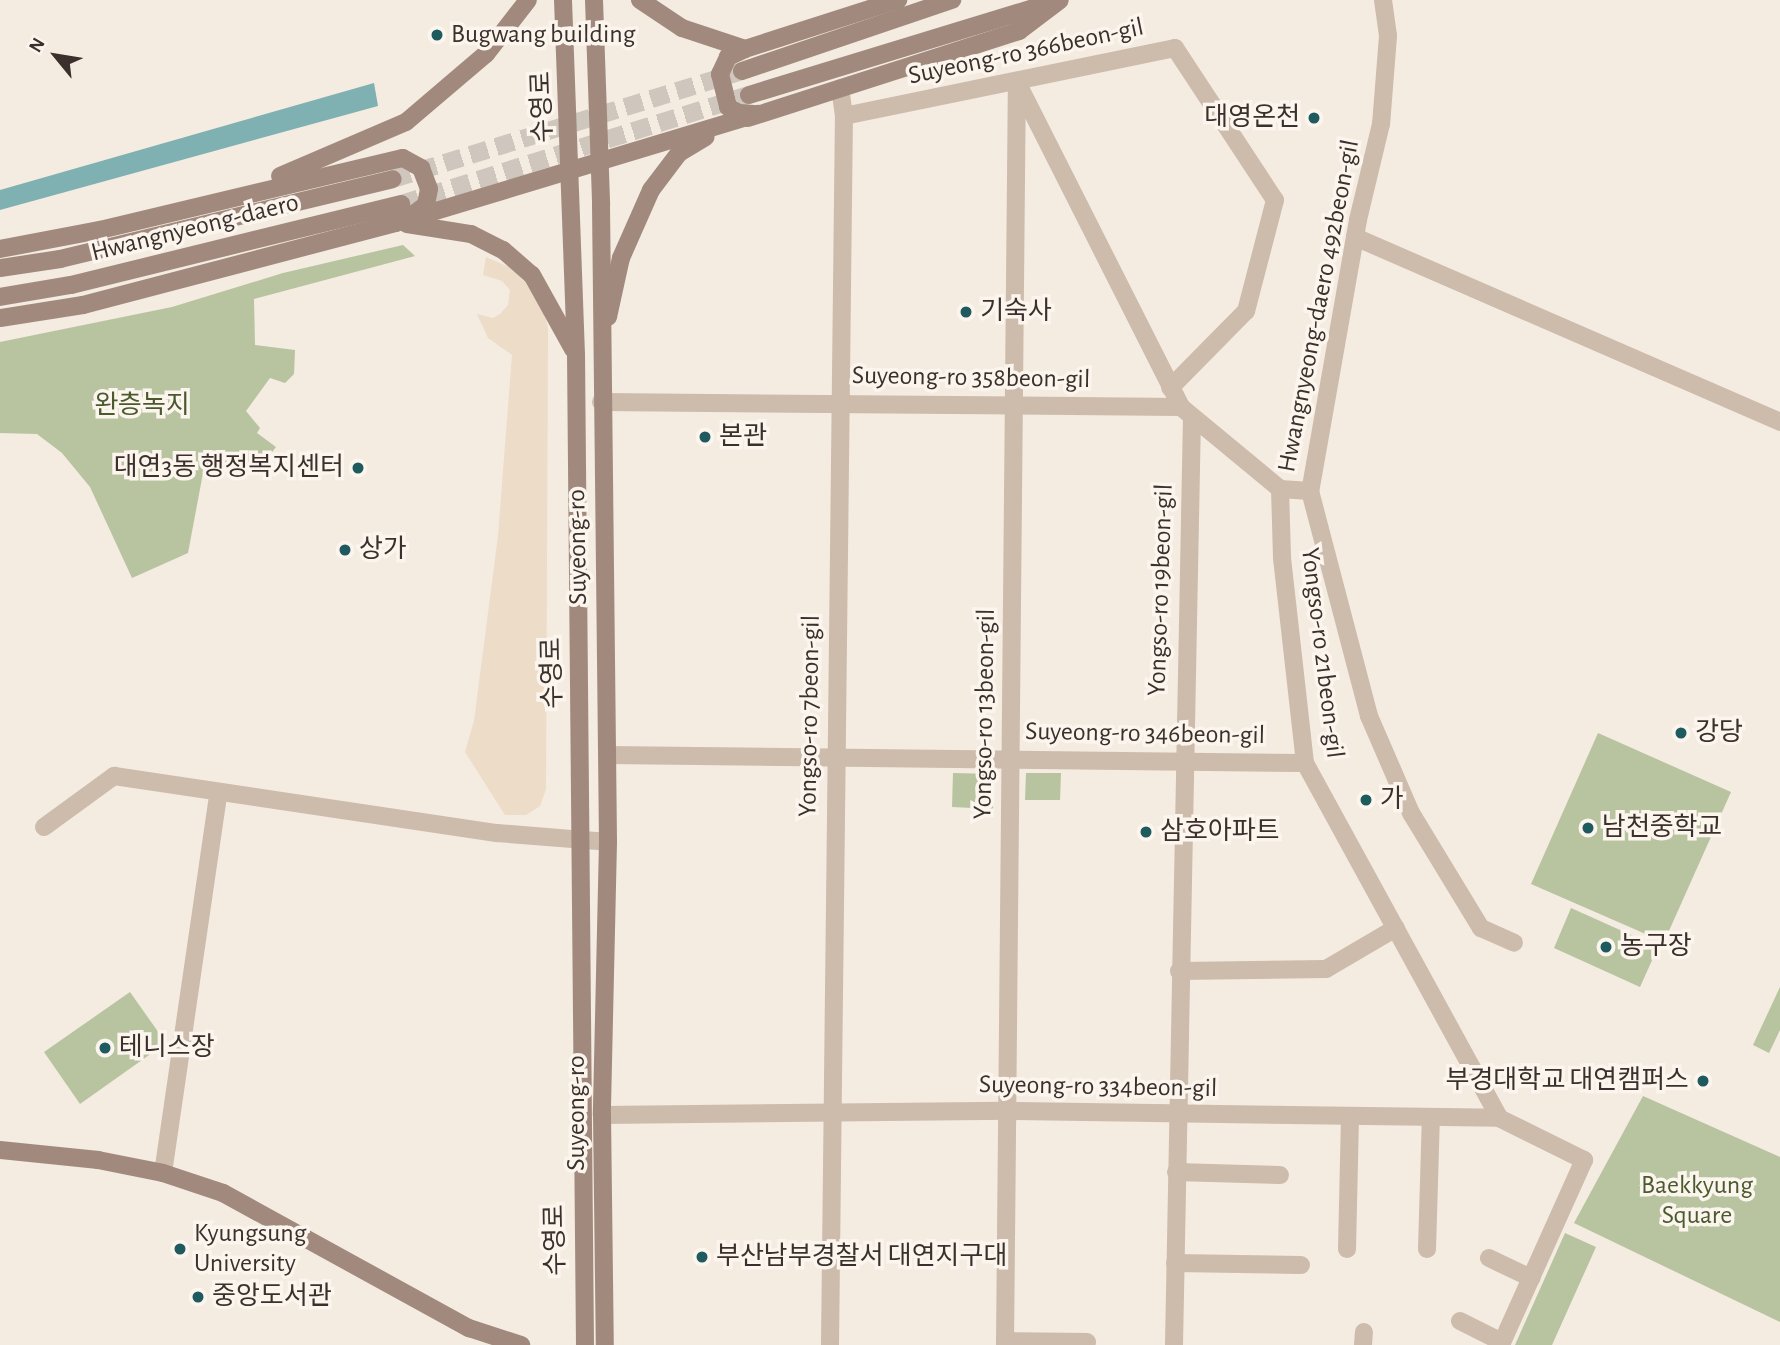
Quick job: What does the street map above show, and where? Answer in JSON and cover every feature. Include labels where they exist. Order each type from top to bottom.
[{"type":"main road","points":[[100,230],[290,173],[406,122],[486,54],[528,0]]},
{"type":"main road","name":"수영로","points":[[563,0],[572,172],[576,354],[585,1345]]},
{"type":"main road","name":"Suyeong-ro","points":[[594,0],[600,165],[600,355],[608,842],[602,1115],[605,1345]]},
{"type":"main road","points":[[640,0],[682,28],[745,49]]},
{"type":"main road","points":[[758,114],[739,113],[728,107],[720,74],[728,57],[855,6],[898,0]]},
{"type":"main road","points":[[742,71],[951,0]]},
{"type":"main road","points":[[0,318],[83,305],[396,223],[600,165],[1019,31],[1060,0]]},
{"type":"main road","points":[[749,95],[1060,0]]},
{"type":"main road","points":[[600,355],[621,257],[657,180],[679,153],[699,140],[758,114]]},
{"type":"main road","points":[[0,249],[100,230],[404,158],[421,168],[429,198],[419,210],[396,223]]},
{"type":"main road","name":"Hwangnyeong-daero","points":[[0,268],[60,259],[393,179]]},
{"type":"main road","name":"Hwangnyeong-daero","points":[[0,297],[71,285],[401,204]]},
{"type":"main road","points":[[396,223],[471,234],[503,250],[532,275],[576,354]]},
{"type":"main road","points":[[0,1150],[98,1160],[163,1173],[223,1193],[469,1328],[521,1345]]},
{"type":"street","name":"Hwangnyeong-daero 492beon-gil","points":[[1383,0],[1388,36],[1381,124],[1355,237],[1310,491],[1369,716],[1411,813],[1480,928],[1514,943]]},
{"type":"street","name":"Suyeong-ro 366beon-gil","points":[[844,117],[1175,48],[1275,200],[1246,311],[1170,388]]},
{"type":"street","points":[[1017,83],[1170,388],[1187,413],[1280,489],[1310,491]]},
{"type":"street","name":"Yongso-ro 13beon-gil","points":[[1005,1343],[1017,83]]},
{"type":"street","name":"Yongso-ro 7beon-gil","points":[[830,1345],[830,1112],[844,117],[840,88]]},
{"type":"street","points":[[1355,237],[1780,422]]},
{"type":"street","name":"Suyeong-ro 358beon-gil","points":[[601,402],[1014,405],[1187,413]]},
{"type":"street","name":"Yongso-ro 19beon-gil","points":[[1174,1345],[1187,413]]},
{"type":"street","name":"Yongso-ro 21beon-gil","points":[[1280,489],[1282,558],[1306,762],[1499,1118]]},
{"type":"street","name":"Suyeong-ro 346beon-gil","points":[[607,755],[1306,762]]},
{"type":"street","points":[[44,827],[114,776],[218,794],[608,842]]},
{"type":"street","points":[[163,1173],[218,794]]},
{"type":"street","points":[[1180,971],[1326,969],[1396,928]]},
{"type":"street","name":"Suyeong-ro 334beon-gil","points":[[602,1115],[1008,1111],[1499,1118],[1584,1160],[1531,1278]]},
{"type":"street","points":[[1347,1249],[1350,1116]]},
{"type":"street","points":[[1427,1249],[1431,1117]]},
{"type":"street","points":[[1176,1172],[1280,1175]]},
{"type":"street","points":[[1461,1321],[1501,1343],[1531,1278],[1489,1258]]},
{"type":"street","points":[[1175,1263],[1301,1265]]},
{"type":"street","points":[[1005,1343],[1087,1342]]},
{"type":"green space","name":"완층녹지","points":[[403,245],[415,256],[254,299],[255,345],[295,350],[294,374],[285,383],[270,378],[246,411],[260,428],[257,433],[276,447],[262,465],[203,473],[188,553],[132,578],[90,487],[62,453],[37,434],[0,433],[0,342],[172,307],[283,273]]},
{"type":"green space","points":[[1598,733],[1731,792],[1664,942],[1531,884]]},
{"type":"green space","points":[[953,773],[993,774],[993,809],[952,807]]},
{"type":"green space","points":[[1026,773],[1061,773],[1060,800],[1025,800]]},
{"type":"green space","name":"농구장","points":[[1571,908],[1658,947],[1640,987],[1554,948]]},
{"type":"green space","points":[[1780,987],[1780,1030],[1769,1053],[1753,1045]]},
{"type":"green space","name":"테니스장","points":[[130,992],[166,1043],[80,1104],[44,1052]]},
{"type":"green space","name":"Baekkyung Square","points":[[1643,1096],[1780,1157],[1780,1322],[1574,1223]]},
{"type":"green space","points":[[1565,1233],[1596,1247],[1552,1345],[1515,1345]]},
{"type":"shaded area","points":[[486,257],[520,272],[543,307],[548,328],[546,789],[540,806],[526,815],[505,815],[465,752],[474,721],[498,536],[512,355],[488,338],[477,314],[493,318],[508,305],[510,290],[502,281],[483,275]]},
{"type":"water","points":[[374,83],[378,106],[0,210],[0,190]]},
{"type":"tunnel","points":[[393,179],[742,71]]},
{"type":"tunnel","points":[[401,204],[749,95]]},
{"type":"place","name":"Bugwang building","points":[[437,35]]},
{"type":"place","name":"대영온천","points":[[1314,118]]},
{"type":"place","name":"기숙사","points":[[966,312]]},
{"type":"place","name":"본관","points":[[705,437]]},
{"type":"place","name":"대연3동 행정복지센터","points":[[358,468]]},
{"type":"place","name":"상가","points":[[345,550]]},
{"type":"place","name":"강당","points":[[1681,733]]},
{"type":"place","name":"가","points":[[1366,800]]},
{"type":"place","name":"남천중학교","points":[[1588,828]]},
{"type":"place","name":"삼호아파트","points":[[1146,832]]},
{"type":"place","name":"농구장","points":[[1606,947]]},
{"type":"place","name":"테니스장","points":[[105,1048]]},
{"type":"place","name":"부경대학교 대연캠퍼스","points":[[1703,1081]]},
{"type":"place","name":"Kyungsung University","points":[[180,1249]]},
{"type":"place","name":"부산남부경찰서 대연지구대","points":[[702,1257]]},
{"type":"place","name":"중앙도서관","points":[[198,1297]]}]
